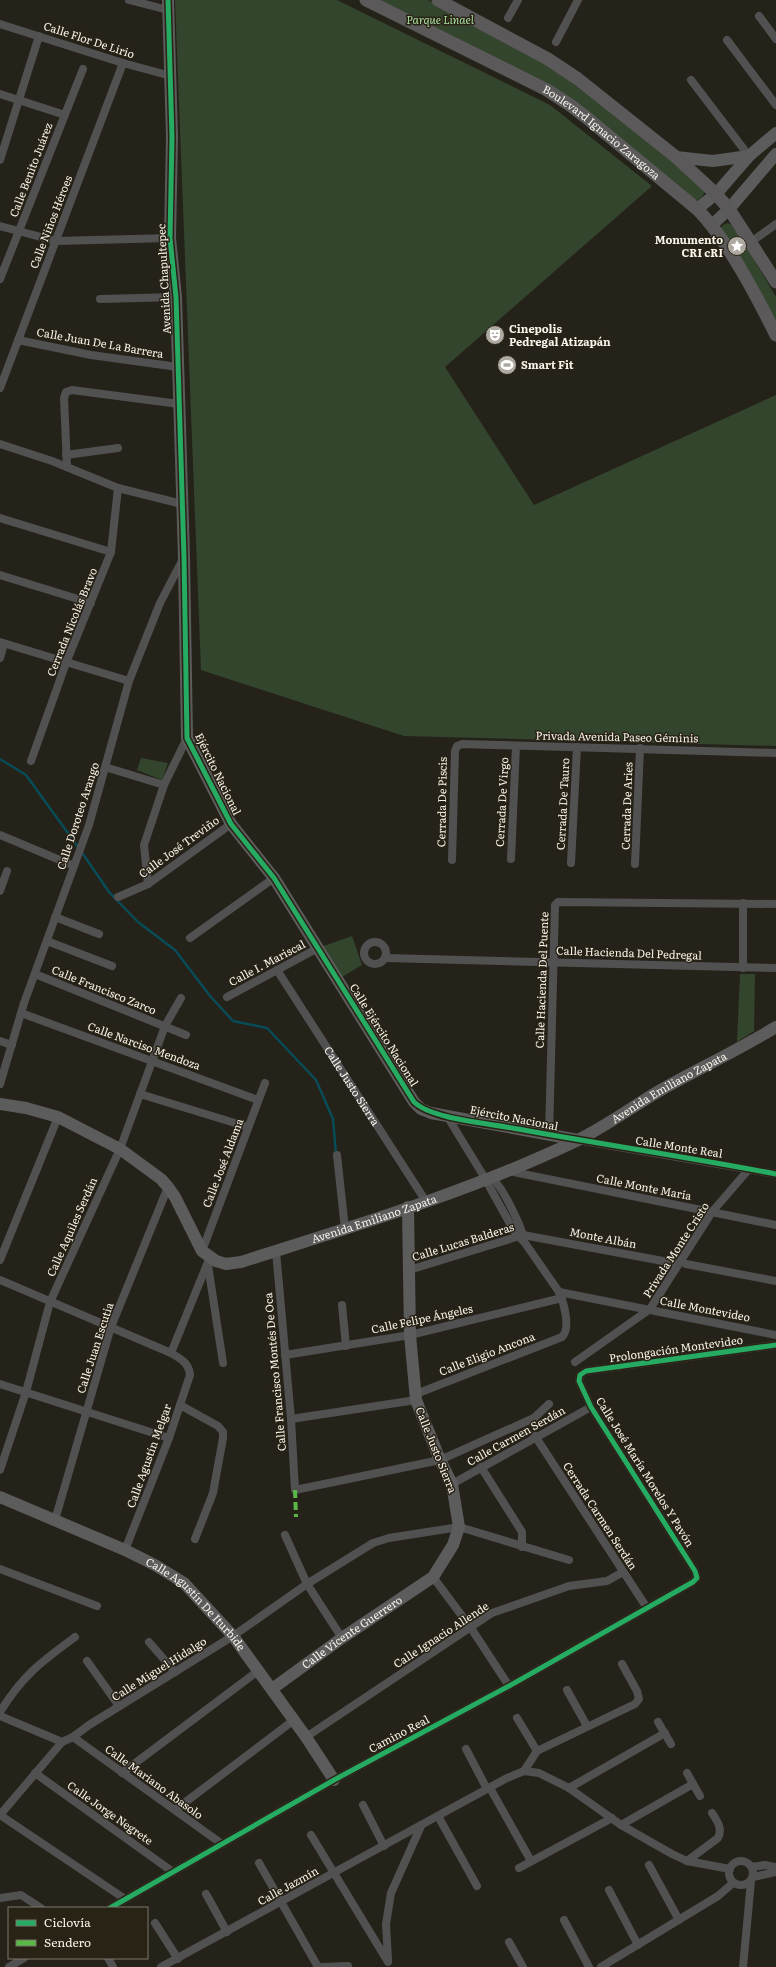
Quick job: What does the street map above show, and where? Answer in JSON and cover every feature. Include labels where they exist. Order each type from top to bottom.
[{"type":"main road","name":"Boulevard Ignacio Zaragoza","points":[[366,0],[547,90],[570,105],[696,209],[712,225],[746,279],[776,335]]},
{"type":"main road","points":[[438,0],[548,59],[578,79],[676,157],[730,209],[776,282]]},
{"type":"street","points":[[129,0],[168,5]]},
{"type":"street","points":[[508,18],[518,0]]},
{"type":"street","points":[[556,42],[578,0]]},
{"type":"street","name":"Avenida Chapultepec","points":[[168,5],[172,137],[170,238],[176,297],[184,557]]},
{"type":"street","points":[[759,16],[776,39]]},
{"type":"street","name":"Calle Flor De Lirio","points":[[0,24],[123,64],[171,76]]},
{"type":"street","points":[[0,160],[39,36]]},
{"type":"street","points":[[727,40],[776,105]]},
{"type":"street","name":"Calle Niños Héroes","points":[[0,388],[123,64]]},
{"type":"street","name":"Calle Benito Juárez","points":[[0,279],[83,69]]},
{"type":"street","points":[[691,80],[749,156]]},
{"type":"street","points":[[0,94],[65,114]]},
{"type":"street","points":[[696,209],[716,194],[749,156],[776,133]]},
{"type":"street","points":[[712,225],[730,209],[776,154]]},
{"type":"street","points":[[676,157],[712,161],[749,156]]},
{"type":"street","points":[[751,242],[776,224]]},
{"type":"street","points":[[0,226],[56,241],[170,238]]},
{"type":"street","points":[[100,299],[176,297]]},
{"type":"street","name":"Calle Juan De La Barrera","points":[[18,340],[91,355],[178,367]]},
{"type":"street","points":[[67,467],[64,398],[66,392],[72,390],[179,404]]},
{"type":"street","points":[[0,444],[67,467],[118,488],[182,504]]},
{"type":"street","points":[[66,455],[118,448]]},
{"type":"street","name":"Cerrada Nicolás Bravo","points":[[31,761],[66,663],[111,552],[118,488]]},
{"type":"street","points":[[0,518],[111,552]]},
{"type":"street","name":"Calle Doroteo Arango","points":[[0,1084],[21,1013],[89,825],[129,681],[160,603],[184,557]]},
{"type":"street","name":"Ejército Nacional","points":[[184,557],[187,738],[230,824],[274,878],[318,948]]},
{"type":"street","points":[[0,575],[91,603]]},
{"type":"street","points":[[0,658],[2,643],[129,681]]},
{"type":"street","points":[[148,884],[144,845],[164,785],[187,738]]},
{"type":"street","name":"Privada Avenida Paseo Géminis","points":[[457,746],[462,744],[776,753]]},
{"type":"street","name":"Cerrada De Piscis","points":[[452,860],[455,751],[457,746]]},
{"type":"street","name":"Cerrada De Virgo","points":[[511,859],[516,746]]},
{"type":"street","name":"Cerrada De Tauro","points":[[571,863],[577,747]]},
{"type":"street","name":"Cerrada De Aries","points":[[635,864],[640,748]]},
{"type":"street","points":[[105,767],[164,785]]},
{"type":"street","name":"Calle José Treviño","points":[[118,898],[148,884],[230,824]]},
{"type":"street","points":[[0,835],[75,864]]},
{"type":"street","points":[[0,891],[7,871]]},
{"type":"street","points":[[190,938],[274,878]]},
{"type":"street","name":"Calle Hacienda Del Puente","points":[[549,1135],[552,962],[555,905],[558,902],[776,904]]},
{"type":"street","points":[[743,903],[743,968]]},
{"type":"street","points":[[55,917],[99,934]]},
{"type":"street","points":[[46,941],[112,966]]},
{"type":"street","name":"Calle I. Mariscal","points":[[227,997],[318,948]]},
{"type":"street","name":"Calle Ejército Nacional","points":[[318,948],[414,1102],[421,1109],[447,1116]]},
{"type":"street","name":"Calle Hacienda Del Pedregal","points":[[385,958],[776,968]]},
{"type":"street","name":"Calle Justo Sierra","points":[[277,970],[426,1202]]},
{"type":"street","name":"Calle Francisco Zarco","points":[[35,974],[186,1035]]},
{"type":"street","name":"Calle Aquiles Serdán","points":[[0,1470],[26,1392],[50,1302],[120,1149],[165,1026],[181,998]]},
{"type":"street","name":"Calle Narciso Mendoza","points":[[21,1013],[258,1100]]},
{"type":"street","name":"Avenida Emiliano Zapata","points":[[206,1257],[226,1264],[241,1262],[426,1202],[508,1171],[578,1140],[660,1090],[737,1050],[776,1027]]},
{"type":"street","points":[[0,1041],[12,1045]]},
{"type":"street","name":"Calle José Aldama","points":[[171,1353],[206,1257],[248,1127],[265,1083]]},
{"type":"street","points":[[140,1094],[248,1127]]},
{"type":"street","points":[[0,1104],[26,1108],[58,1117],[120,1149],[160,1179],[168,1187],[206,1257],[223,1363]]},
{"type":"street","points":[[447,1116],[487,1178],[522,1238],[561,1295]]},
{"type":"street","name":"Ejército Nacional","points":[[447,1116],[578,1140]]},
{"type":"street","points":[[0,1260],[58,1117]]},
{"type":"street","name":"Calle Monte Real","points":[[578,1140],[776,1174]]},
{"type":"street","points":[[338,1155],[345,1229]]},
{"type":"street","name":"Privada Monte Cristo","points":[[575,1362],[650,1309],[683,1264],[712,1212],[749,1169]]},
{"type":"street","name":"Calle Monte María","points":[[508,1171],[776,1225]]},
{"type":"street","name":"Calle Juan Escutia","points":[[55,1520],[111,1327],[168,1187]]},
{"type":"street","name":"Calle Justo Sierra","points":[[408,1207],[410,1335],[416,1397],[440,1460],[452,1484],[459,1527],[453,1545],[434,1577]]},
{"type":"street","name":"Monte Albán","points":[[522,1238],[683,1264],[776,1281]]},
{"type":"street","name":"Calle Lucas Balderas","points":[[409,1270],[522,1238]]},
{"type":"street","name":"Calle Francisco Montés De Oca","points":[[276,1251],[291,1419],[295,1490],[440,1460]]},
{"type":"street","points":[[0,1280],[171,1353]]},
{"type":"street","name":"Calle Montevideo","points":[[561,1295],[650,1309],[776,1335]]},
{"type":"street","name":"Calle Eligio Ancona","points":[[291,1419],[416,1397],[562,1337],[566,1333],[567,1328],[561,1295]]},
{"type":"street","name":"Calle Felipe Ángeles","points":[[285,1355],[410,1335],[561,1295]]},
{"type":"street","points":[[342,1305],[346,1346]]},
{"type":"street","name":"Prolongación Montevideo","points":[[580,1375],[586,1371],[776,1345]]},
{"type":"street","name":"Calle Agustín Melgar","points":[[125,1550],[169,1438],[190,1375],[190,1368],[186,1362],[171,1353]]},
{"type":"street","name":"Calle José María Morelos Y Pavón","points":[[580,1375],[579,1381],[591,1407],[695,1571],[697,1578]]},
{"type":"street","points":[[0,1384],[169,1438]]},
{"type":"street","points":[[440,1460],[534,1418],[549,1404]]},
{"type":"street","points":[[180,1405],[218,1426],[223,1432],[213,1493],[195,1539]]},
{"type":"street","name":"Calle Carmen Serdán","points":[[452,1484],[535,1436],[591,1407]]},
{"type":"street","name":"Cerrada Carmen Serdán","points":[[535,1436],[647,1608]]},
{"type":"street","points":[[481,1467],[522,1532],[522,1546]]},
{"type":"street","name":"Calle Agustín De Iturbide","points":[[0,1497],[125,1550],[155,1565],[184,1583],[233,1636],[306,1737],[334,1780]]},
{"type":"street","points":[[459,1527],[568,1560]]},
{"type":"street","name":"Calle Miguel Hidalgo","points":[[0,1815],[62,1742],[73,1737],[119,1706],[233,1636],[307,1584],[373,1543],[389,1538],[459,1527]]},
{"type":"street","points":[[285,1535],[307,1584],[342,1638]]},
{"type":"street","points":[[0,1569],[97,1606]]},
{"type":"street","name":"Calle Ignacio Allende","points":[[306,1737],[492,1613],[569,1586],[607,1581],[623,1572]]},
{"type":"street","points":[[434,1577],[471,1628],[509,1686]]},
{"type":"street","name":"Calle Vicente Guerrero","points":[[272,1689],[342,1638],[434,1577]]},
{"type":"street","name":"Camino Real","points":[[112,1907],[334,1780],[509,1686],[693,1582],[697,1578]]},
{"type":"street","points":[[0,1712],[14,1689],[35,1666],[75,1637]]},
{"type":"street","points":[[149,1642],[175,1672]]},
{"type":"street","points":[[87,1662],[119,1706]]},
{"type":"street","points":[[622,1664],[638,1691],[639,1699],[635,1704],[537,1751],[524,1771],[539,1773],[569,1788],[621,1825],[687,1861],[730,1869]]},
{"type":"street","points":[[122,1773],[258,1670]]},
{"type":"street","points":[[567,1690],[587,1726]]},
{"type":"street","points":[[0,1716],[62,1742]]},
{"type":"street","points":[[517,1718],[537,1751]]},
{"type":"street","points":[[175,1810],[294,1720]]},
{"type":"street","points":[[658,1722],[671,1744]]},
{"type":"street","points":[[569,1788],[665,1733]]},
{"type":"street","name":"Calle Mariano Abasolo","points":[[73,1737],[222,1844]]},
{"type":"street","points":[[466,1749],[531,1861]]},
{"type":"street","name":"Calle Jazmín","points":[[160,1967],[178,1959],[281,1903],[506,1778],[524,1771]]},
{"type":"street","name":"Calle Jorge Negrete","points":[[35,1773],[173,1872]]},
{"type":"street","points":[[686,1773],[700,1796]]},
{"type":"street","points":[[621,1825],[693,1784]]},
{"type":"street","points":[[363,1805],[384,1846]]},
{"type":"street","points":[[687,1861],[718,1838],[721,1833],[720,1827],[712,1813]]},
{"type":"street","points":[[0,1815],[125,1899]]},
{"type":"street","points":[[438,1816],[477,1886]]},
{"type":"street","points":[[519,1868],[612,1818]]},
{"type":"street","points":[[389,1964],[386,1924],[391,1893],[421,1826]]},
{"type":"street","points":[[311,1835],[333,1874],[389,1964]]},
{"type":"street","points":[[743,1967],[752,1879],[752,1867],[747,1862],[740,1861],[734,1863],[730,1869],[729,1876],[733,1883],[744,1885],[752,1879],[776,1872]]},
{"type":"street","points":[[259,1863],[281,1903],[320,1967],[348,1966]]},
{"type":"street","points":[[649,1865],[679,1920]]},
{"type":"street","points":[[752,1867],[765,1865],[776,1867]]},
{"type":"street","points":[[601,1967],[718,1896],[733,1883]]},
{"type":"street","points":[[609,1890],[638,1945]]},
{"type":"street","points":[[206,1894],[227,1932]]},
{"type":"street","points":[[0,1898],[21,1895],[39,1907]]},
{"type":"street","points":[[564,1920],[589,1967]]},
{"type":"street","points":[[155,1923],[178,1959]]},
{"type":"street","points":[[509,1942],[523,1967]]},
{"type":"street","points":[[9,1967],[22,1959]]},
{"type":"green space","points":[[175,0],[337,0],[550,105],[652,186],[445,367],[534,505],[776,395],[776,746],[404,736],[201,670]]},
{"type":"green space","name":"Parque Linael","points":[[375,0],[428,0],[562,71],[656,146],[705,192],[701,198],[695,201],[602,123]]},
{"type":"green space","points":[[728,223],[734,226],[776,297],[776,323],[720,230],[723,225]]},
{"type":"green space","points":[[141,758],[168,763],[162,780],[137,770]]},
{"type":"green space","points":[[352,936],[362,965],[337,980],[318,948]]},
{"type":"green space","points":[[740,974],[755,974],[754,1031],[737,1042]]},
{"type":"waterway","points":[[0,759],[26,775],[78,847]]},
{"type":"waterway","points":[[81,851],[109,892],[138,922],[175,950],[210,996],[233,1021],[267,1028],[316,1080],[333,1119],[336,1154]]},
{"type":"marked path","points":[[295,1490],[296,1517]]},
{"type":"cycle path","points":[[168,0],[172,137],[170,238],[176,297],[184,557],[187,738],[231,824],[274,878],[414,1102],[422,1108],[433,1113],[460,1120],[776,1174]]},
{"type":"cycle path","points":[[112,1907],[334,1780],[509,1686],[693,1582],[697,1578],[695,1571],[591,1407],[579,1381],[580,1375],[586,1371],[776,1345]]},
{"type":"place","name":"Monumento CRI cRI","points":[[737,246]]},
{"type":"place","name":"Cinepolis Pedregal Atizapán","points":[[495,335]]},
{"type":"place","name":"Smart Fit","points":[[507,365]]}]
